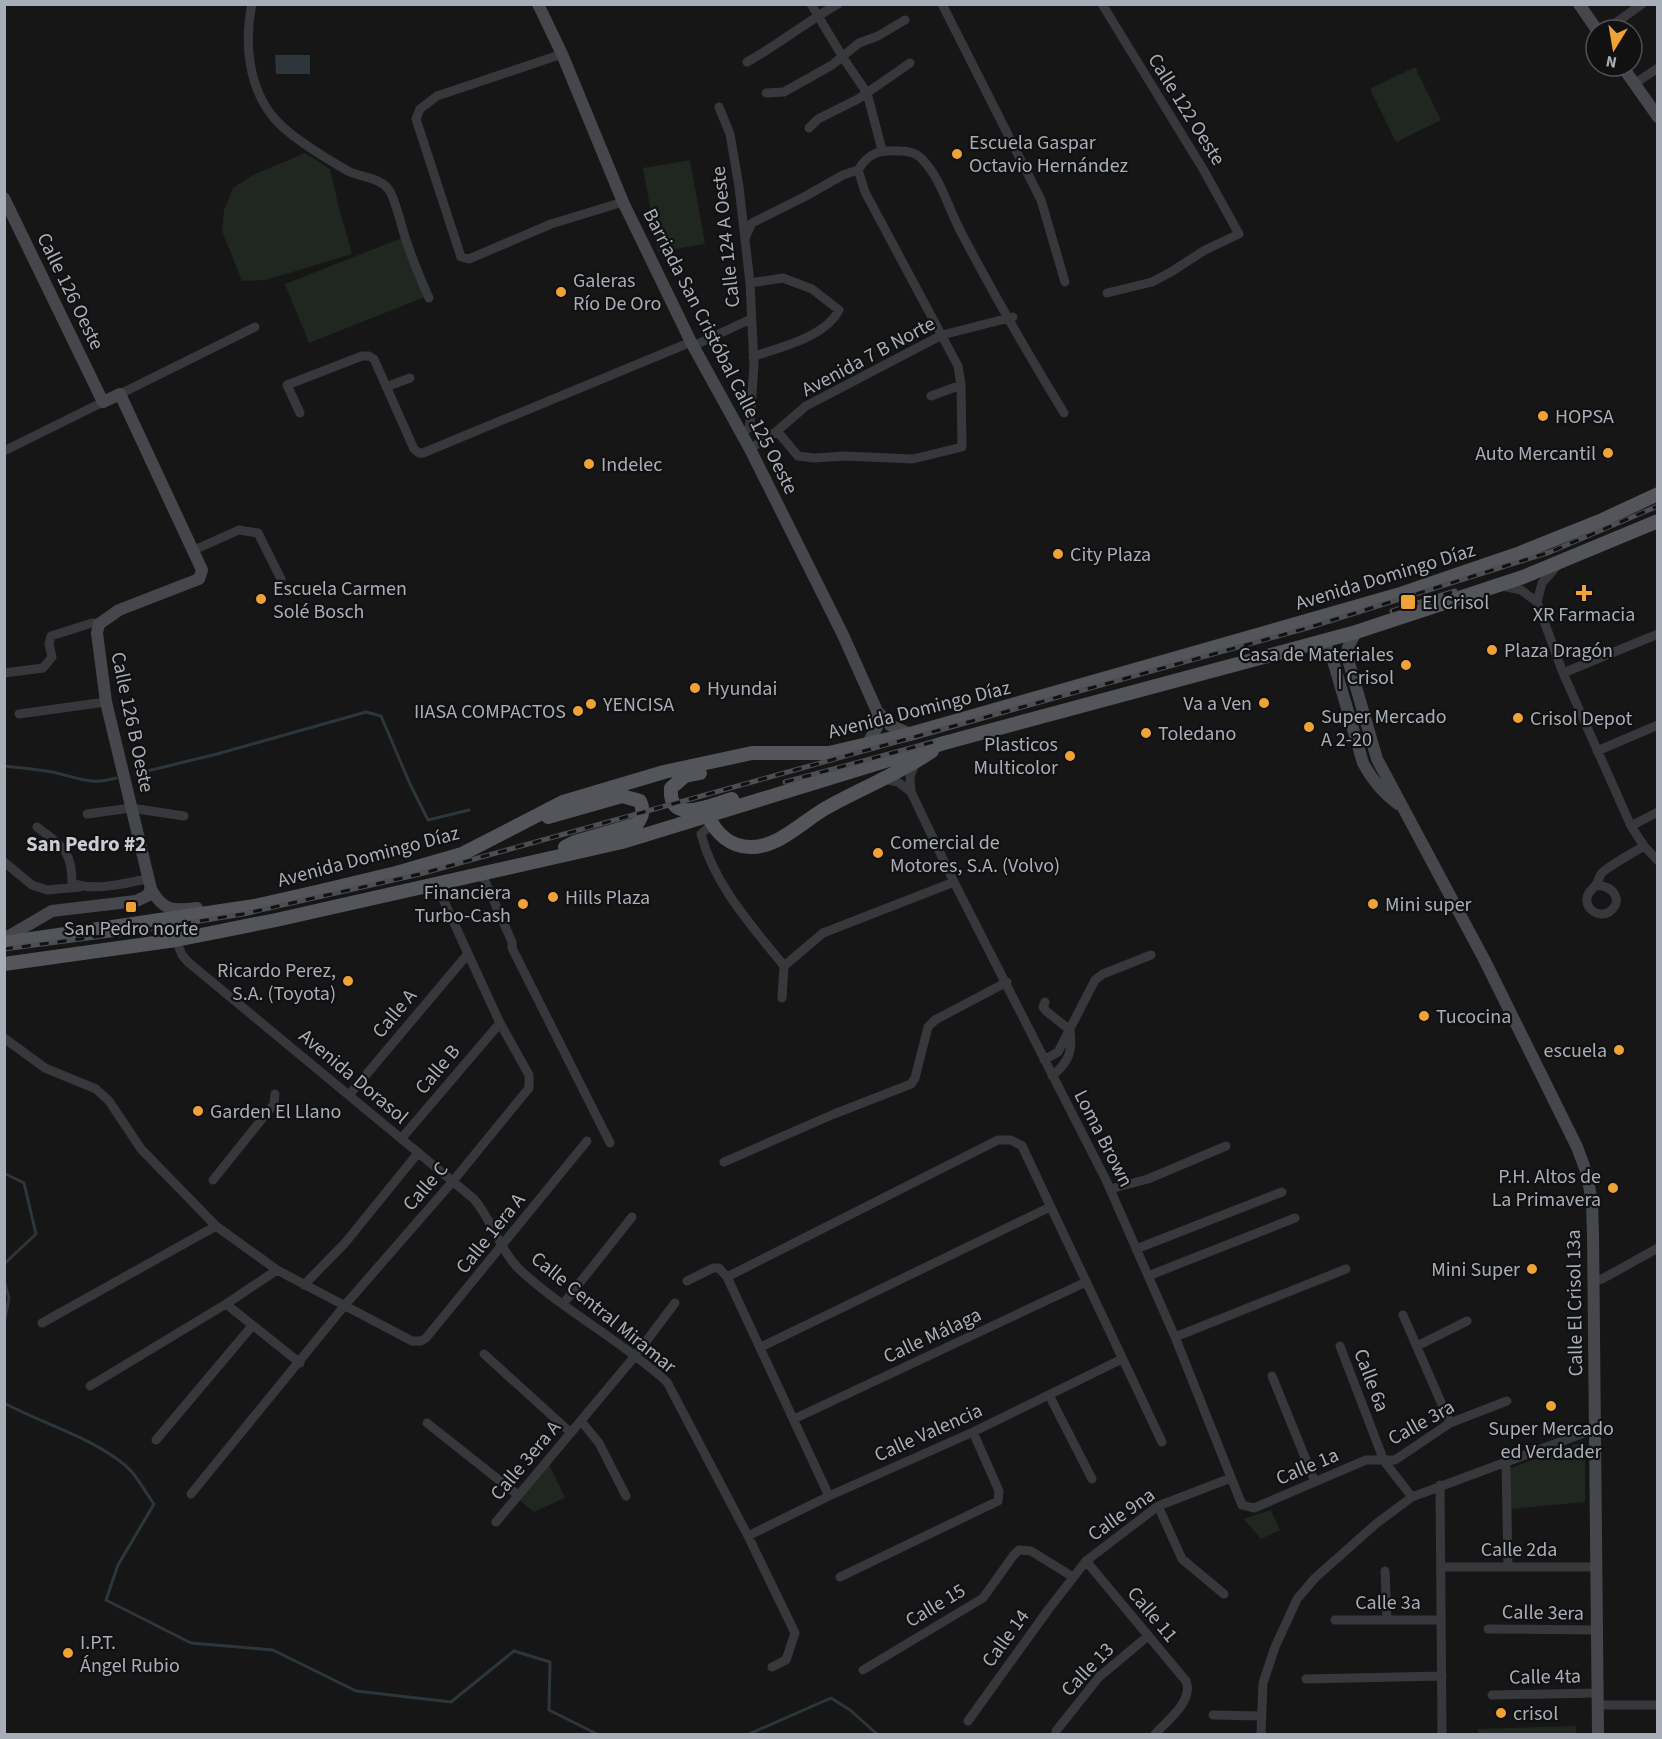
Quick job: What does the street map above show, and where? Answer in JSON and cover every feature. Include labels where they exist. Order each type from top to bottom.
[{"type":"main road","name":"Avenida Domingo Díaz","points":[[4,943],[255,906],[396,873],[462,854],[563,802],[664,772],[752,753],[829,753],[910,734],[1397,596],[1511,556],[1600,521],[1658,494]]},
{"type":"main road","name":"Avenida Domingo Díaz","points":[[4,964],[176,940],[276,920],[710,820],[818,781],[944,744],[1356,632],[1563,562],[1658,521]]},
{"type":"main road","points":[[710,820],[723,837],[733,843],[748,848],[763,846],[824,809],[885,779],[944,744]]},
{"type":"main road","points":[[787,753],[685,776],[671,788],[670,797],[675,806],[682,810],[693,810],[750,794],[818,781]]},
{"type":"main road","points":[[516,827],[622,796],[640,801],[643,808],[642,816],[637,824],[575,842],[548,857]]},
{"type":"street","points":[[252,4],[248,37],[249,58],[264,105],[275,120],[299,139],[338,165],[352,173],[379,182],[390,191],[407,243],[429,298]]},
{"type":"street","name":"Barriada San Cristóbal Calle 125 Oeste","points":[[538,4],[562,54],[623,202],[692,344],[750,449],[843,635],[877,711],[890,725],[910,734]]},
{"type":"street","points":[[811,4],[867,93],[882,150]]},
{"type":"street","points":[[747,62],[771,49],[838,4]]},
{"type":"street","points":[[942,4],[1041,200],[1065,282]]},
{"type":"street","name":"Calle 122 Oeste","points":[[1102,4],[1203,169],[1239,234],[1205,250],[1152,282],[1107,293]]},
{"type":"street","points":[[1579,4],[1589,18]]},
{"type":"street","points":[[1623,18],[1642,4]]},
{"type":"street","points":[[766,93],[784,92],[832,65],[858,43],[878,36],[905,20]]},
{"type":"street","points":[[562,54],[437,96],[417,113],[416,118],[461,257],[469,258],[551,224],[623,202]]},
{"type":"street","points":[[809,128],[818,119],[858,99],[910,63]]},
{"type":"street","points":[[1634,84],[1658,68]]},
{"type":"street","points":[[1630,78],[1658,117]]},
{"type":"street","name":"Calle 124 A Oeste","points":[[719,107],[730,134],[740,187],[750,283],[753,357],[750,423],[749,428],[741,433]]},
{"type":"street","points":[[744,239],[752,223],[843,175],[858,170],[863,161],[882,150],[910,151],[920,157],[946,195],[956,223],[1064,413]]},
{"type":"street","points":[[777,431],[798,456],[814,458],[845,456],[913,459],[962,447],[961,385],[958,366],[865,192],[858,170]]},
{"type":"street","name":"Calle 126 Oeste","points":[[4,198],[103,402]]},
{"type":"street","points":[[750,283],[783,278],[812,289],[839,310],[822,329],[753,357]]},
{"type":"street","name":"Avenida 7 B Norte","points":[[750,449],[777,431],[806,406],[942,335],[1010,317]]},
{"type":"street","points":[[300,413],[287,385],[362,356],[369,356],[374,359],[414,449],[423,453],[751,319]]},
{"type":"street","points":[[4,451],[255,327]]},
{"type":"street","points":[[386,387],[410,378]]},
{"type":"street","points":[[931,396],[961,385]]},
{"type":"street","points":[[4,673],[21,673],[43,668],[52,657],[49,644],[51,636],[93,623],[99,624],[119,610],[199,579],[202,570],[194,550],[120,394]]},
{"type":"street","points":[[194,550],[238,530],[258,533],[281,579]]},
{"type":"street","points":[[1537,602],[1542,583],[1547,575],[1563,562]]},
{"type":"street","points":[[1491,587],[1511,587],[1521,590],[1537,602],[1563,673],[1631,826],[1644,846],[1658,861]]},
{"type":"street","name":"Calle 126 B Oeste","points":[[99,624],[98,650],[106,702],[149,884]]},
{"type":"street","name":"Calle El Crisol 13a","points":[[1356,632],[1348,647],[1347,656],[1377,759],[1485,961],[1577,1147],[1587,1174],[1592,1203],[1598,1734]]},
{"type":"street","points":[[1563,673],[1658,634]]},
{"type":"street","name":"Calle El Crisol 13a","points":[[1322,642],[1332,657],[1360,755],[1369,774],[1391,799],[1404,808]]},
{"type":"street","points":[[1345,703],[1358,699]]},
{"type":"street","points":[[19,714],[106,702]]},
{"type":"street","points":[[867,745],[877,727],[877,711]]},
{"type":"street","points":[[1597,751],[1658,725]]},
{"type":"street","points":[[911,792],[910,776],[916,762]]},
{"type":"street","points":[[885,779],[898,782],[911,792]]},
{"type":"street","name":"Loma Brown","points":[[911,792],[954,882],[1007,982],[1110,1189],[1175,1337],[1239,1502],[1245,1507]]},
{"type":"street","points":[[87,814],[131,808],[184,816]]},
{"type":"street","points":[[1631,826],[1658,812]]},
{"type":"street","points":[[710,820],[701,834],[705,851],[737,907],[784,966],[782,998]]},
{"type":"street","points":[[36,827],[66,850],[72,869],[72,883],[83,887]]},
{"type":"street","points":[[1596,886],[1601,873],[1644,846]]},
{"type":"street","points":[[4,862],[33,885],[47,890],[149,884]]},
{"type":"street","points":[[478,873],[508,946],[512,948],[610,1143]]},
{"type":"street","points":[[784,966],[823,933],[954,882]]},
{"type":"street","points":[[149,884],[162,905],[176,910],[233,904],[255,906]]},
{"type":"street","points":[[4,939],[52,911],[136,901],[147,896],[149,884]]},
{"type":"street","points":[[436,884],[500,1023]]},
{"type":"street","name":"Avenida Dorasol","points":[[176,940],[182,955],[188,962],[453,1181],[484,1211],[503,1245]]},
{"type":"street","name":"Calle A","points":[[349,1095],[467,955]]},
{"type":"street","points":[[1044,1060],[1058,1052],[1095,981],[1103,974],[1151,955]]},
{"type":"street","points":[[724,1162],[834,1114],[911,1084],[915,1078],[928,1027],[936,1020],[1007,982]]},
{"type":"street","points":[[1045,1002],[1043,1007],[1046,1011],[1070,1030],[1071,1053],[1068,1061],[1052,1076]]},
{"type":"street","name":"Calle C","points":[[191,1494],[345,1305],[453,1181],[529,1088],[529,1075],[500,1023]]},
{"type":"street","name":"Calle B","points":[[401,1138],[500,1023]]},
{"type":"street","points":[[4,1038],[45,1068],[96,1089],[109,1101],[141,1149],[216,1226],[277,1270],[345,1305]]},
{"type":"street","points":[[213,1180],[274,1104],[275,1094]]},
{"type":"street","points":[[727,1278],[998,1140],[1011,1140],[1022,1146],[1162,1442]]},
{"type":"street","name":"Calle 1era A","points":[[345,1305],[407,1340],[417,1342],[426,1338],[587,1141]]},
{"type":"street","points":[[1110,1189],[1148,1179],[1226,1146]]},
{"type":"street","points":[[304,1285],[345,1242],[418,1153]]},
{"type":"street","points":[[1136,1249],[1282,1191]]},
{"type":"street","points":[[761,1347],[1050,1208]]},
{"type":"street","points":[[563,1304],[632,1217]]},
{"type":"street","points":[[1148,1276],[1295,1218]]},
{"type":"street","points":[[42,1323],[216,1226]]},
{"type":"street","name":"Calle Central Miramar","points":[[503,1245],[520,1269],[667,1382],[748,1536],[795,1633],[786,1660],[772,1667]]},
{"type":"street","points":[[1592,1281],[1602,1279],[1658,1248]]},
{"type":"street","points":[[687,1281],[713,1268],[719,1268],[727,1278],[829,1496]]},
{"type":"street","points":[[1175,1337],[1346,1269]]},
{"type":"street","points":[[90,1386],[226,1304],[277,1270]]},
{"type":"street","name":"Calle Málaga","points":[[794,1419],[1086,1282]]},
{"type":"street","name":"Calle 3era A","points":[[496,1522],[635,1356],[675,1303]]},
{"type":"street","points":[[226,1304],[300,1363]]},
{"type":"street","points":[[1403,1315],[1450,1423]]},
{"type":"street","points":[[1417,1346],[1467,1321]]},
{"type":"street","points":[[156,1440],[252,1326]]},
{"type":"street","name":"Calle 6a","points":[[1340,1346],[1384,1461],[1412,1497]]},
{"type":"street","points":[[484,1354],[571,1432]]},
{"type":"street","name":"Calle Valencia","points":[[748,1536],[829,1496],[973,1432],[1122,1359]]},
{"type":"street","points":[[1272,1376],[1315,1482]]},
{"type":"street","points":[[1049,1395],[1092,1479]]},
{"type":"street","name":"Calle 3ra","points":[[1384,1461],[1395,1460],[1450,1423],[1508,1401]]},
{"type":"street","name":"Calle 3era A","points":[[581,1421],[599,1443],[626,1496]]},
{"type":"street","points":[[427,1423],[518,1495]]},
{"type":"street","points":[[1261,1734],[1263,1683],[1275,1647],[1297,1599],[1315,1578],[1377,1523],[1412,1497],[1595,1429]]},
{"type":"street","points":[[840,1576],[998,1501],[999,1491],[973,1432]]},
{"type":"street","name":"Calle 1a","points":[[1245,1507],[1254,1508],[1366,1460],[1384,1461]]},
{"type":"street","points":[[1506,1462],[1508,1567]]},
{"type":"street","name":"Calle 9na","points":[[1073,1577],[1086,1561],[1158,1506],[1231,1479]]},
{"type":"street","points":[[1440,1485],[1442,1734]]},
{"type":"street","points":[[1158,1506],[1182,1559],[1224,1594]]},
{"type":"street","name":"Calle 15","points":[[863,1670],[983,1598],[1019,1550],[1031,1551],[1073,1577]]},
{"type":"street","name":"Calle 11","points":[[1086,1561],[1186,1681],[1188,1692],[1184,1701],[1155,1734]]},
{"type":"street","name":"Calle 2da","points":[[1440,1568],[1597,1567]]},
{"type":"street","points":[[1385,1571],[1388,1620]]},
{"type":"street","name":"Calle 14","points":[[968,1721],[1073,1577]]},
{"type":"street","name":"Calle 3a","points":[[1335,1620],[1441,1620]]},
{"type":"street","name":"Calle 3era","points":[[1488,1629],[1598,1630]]},
{"type":"street","name":"Calle 13","points":[[1056,1731],[1099,1677],[1148,1636]]},
{"type":"street","points":[[1306,1679],[1442,1676]]},
{"type":"street","name":"Calle 4ta","points":[[1492,1695],[1598,1699],[1658,1705]]},
{"type":"street","points":[[1213,1715],[1260,1716]]},
{"type":"shaded area","points":[[275,55],[310,55],[310,74],[276,74]]},
{"type":"shaded area","points":[[1415,67],[1441,120],[1396,142],[1370,89]]},
{"type":"shaded area","points":[[305,153],[330,169],[352,254],[266,280],[242,281],[222,231],[224,210],[233,188],[253,175]]},
{"type":"shaded area","points":[[690,160],[705,244],[658,252],[643,168]]},
{"type":"shaded area","points":[[402,238],[425,297],[309,343],[285,284]]},
{"type":"shaded area","points":[[1585,1441],[1585,1502],[1510,1509],[1511,1468]]},
{"type":"shaded area","points":[[549,1464],[565,1498],[534,1512],[519,1500]]},
{"type":"shaded area","points":[[1271,1510],[1280,1530],[1261,1539],[1244,1519]]},
{"type":"shaded area","points":[[1576,1726],[1576,1734],[1477,1734],[1478,1729]]},
{"type":"waterway","points":[[135,774],[217,754],[366,712],[381,716],[428,820],[469,810]]},
{"type":"waterway","points":[[4,766],[46,771],[91,781],[116,778]]},
{"type":"waterway","points":[[4,1173],[24,1183],[36,1234],[4,1264]]},
{"type":"waterway","points":[[4,1281],[9,1298],[4,1324]]},
{"type":"waterway","points":[[4,1403],[83,1439],[113,1456],[134,1474],[154,1504],[118,1565],[106,1600],[191,1643],[273,1650],[356,1691],[451,1702],[514,1651],[550,1662],[549,1710],[597,1734]]},
{"type":"waterway","points":[[749,1734],[831,1698],[850,1710],[877,1734]]},
{"type":"railway","points":[[4,949],[243,914],[420,874],[1307,628],[1550,552],[1658,506]]},
{"type":"railway","points":[[1392,611],[1455,591]]},
{"type":"railway","points":[[785,782],[933,742]]},
{"type":"place","name":"Escuela Gaspar Octavio Hernández","points":[[957,154]]},
{"type":"place","name":"Galeras Río De Oro","points":[[561,292]]},
{"type":"place","name":"HOPSA","points":[[1543,416]]},
{"type":"place","name":"Auto Mercantil","points":[[1608,453]]},
{"type":"place","name":"Indelec","points":[[589,464]]},
{"type":"place","name":"City Plaza","points":[[1058,554]]},
{"type":"place","name":"XR Farmacia","points":[[1584,593]]},
{"type":"place","name":"Escuela Carmen Solé Bosch","points":[[261,599]]},
{"type":"place","name":"El Crisol","points":[[1408,602]]},
{"type":"place","name":"Plaza Dragón","points":[[1492,650]]},
{"type":"place","name":"Casa de Materiales | Crisol","points":[[1406,665]]},
{"type":"place","name":"Hyundai","points":[[695,688]]},
{"type":"place","name":"Va a Ven","points":[[1264,703]]},
{"type":"place","name":"YENCISA","points":[[591,704]]},
{"type":"place","name":"IIASA COMPACTOS","points":[[578,711]]},
{"type":"place","name":"Crisol Depot","points":[[1518,718]]},
{"type":"place","name":"Super Mercado A 2-20","points":[[1309,727]]},
{"type":"place","name":"Toledano","points":[[1146,733]]},
{"type":"place","name":"Plasticos Multicolor","points":[[1070,756]]},
{"type":"place","name":"Comercial de Motores, S.A. (Volvo)","points":[[878,853]]},
{"type":"place","name":"Hills Plaza","points":[[553,897]]},
{"type":"place","name":"Financiera Turbo-Cash","points":[[523,904]]},
{"type":"place","name":"Mini super","points":[[1373,904]]},
{"type":"place","name":"San Pedro norte","points":[[131,907]]},
{"type":"place","name":"Ricardo Perez, S.A. (Toyota)","points":[[348,981]]},
{"type":"place","name":"Tucocina","points":[[1424,1016]]},
{"type":"place","name":"escuela","points":[[1619,1050]]},
{"type":"place","name":"Garden El Llano","points":[[198,1111]]},
{"type":"place","name":"P.H. Altos de La Primavera","points":[[1613,1188]]},
{"type":"place","name":"Mini Super","points":[[1532,1269]]},
{"type":"place","name":"Super Mercado ed Verdader","points":[[1551,1406]]},
{"type":"place","name":"I.P.T. Ángel Rubio","points":[[68,1653]]},
{"type":"place","name":"crisol","points":[[1501,1713]]},
{"type":"district","name":"San Pedro #2","points":[[86,844]]}]
